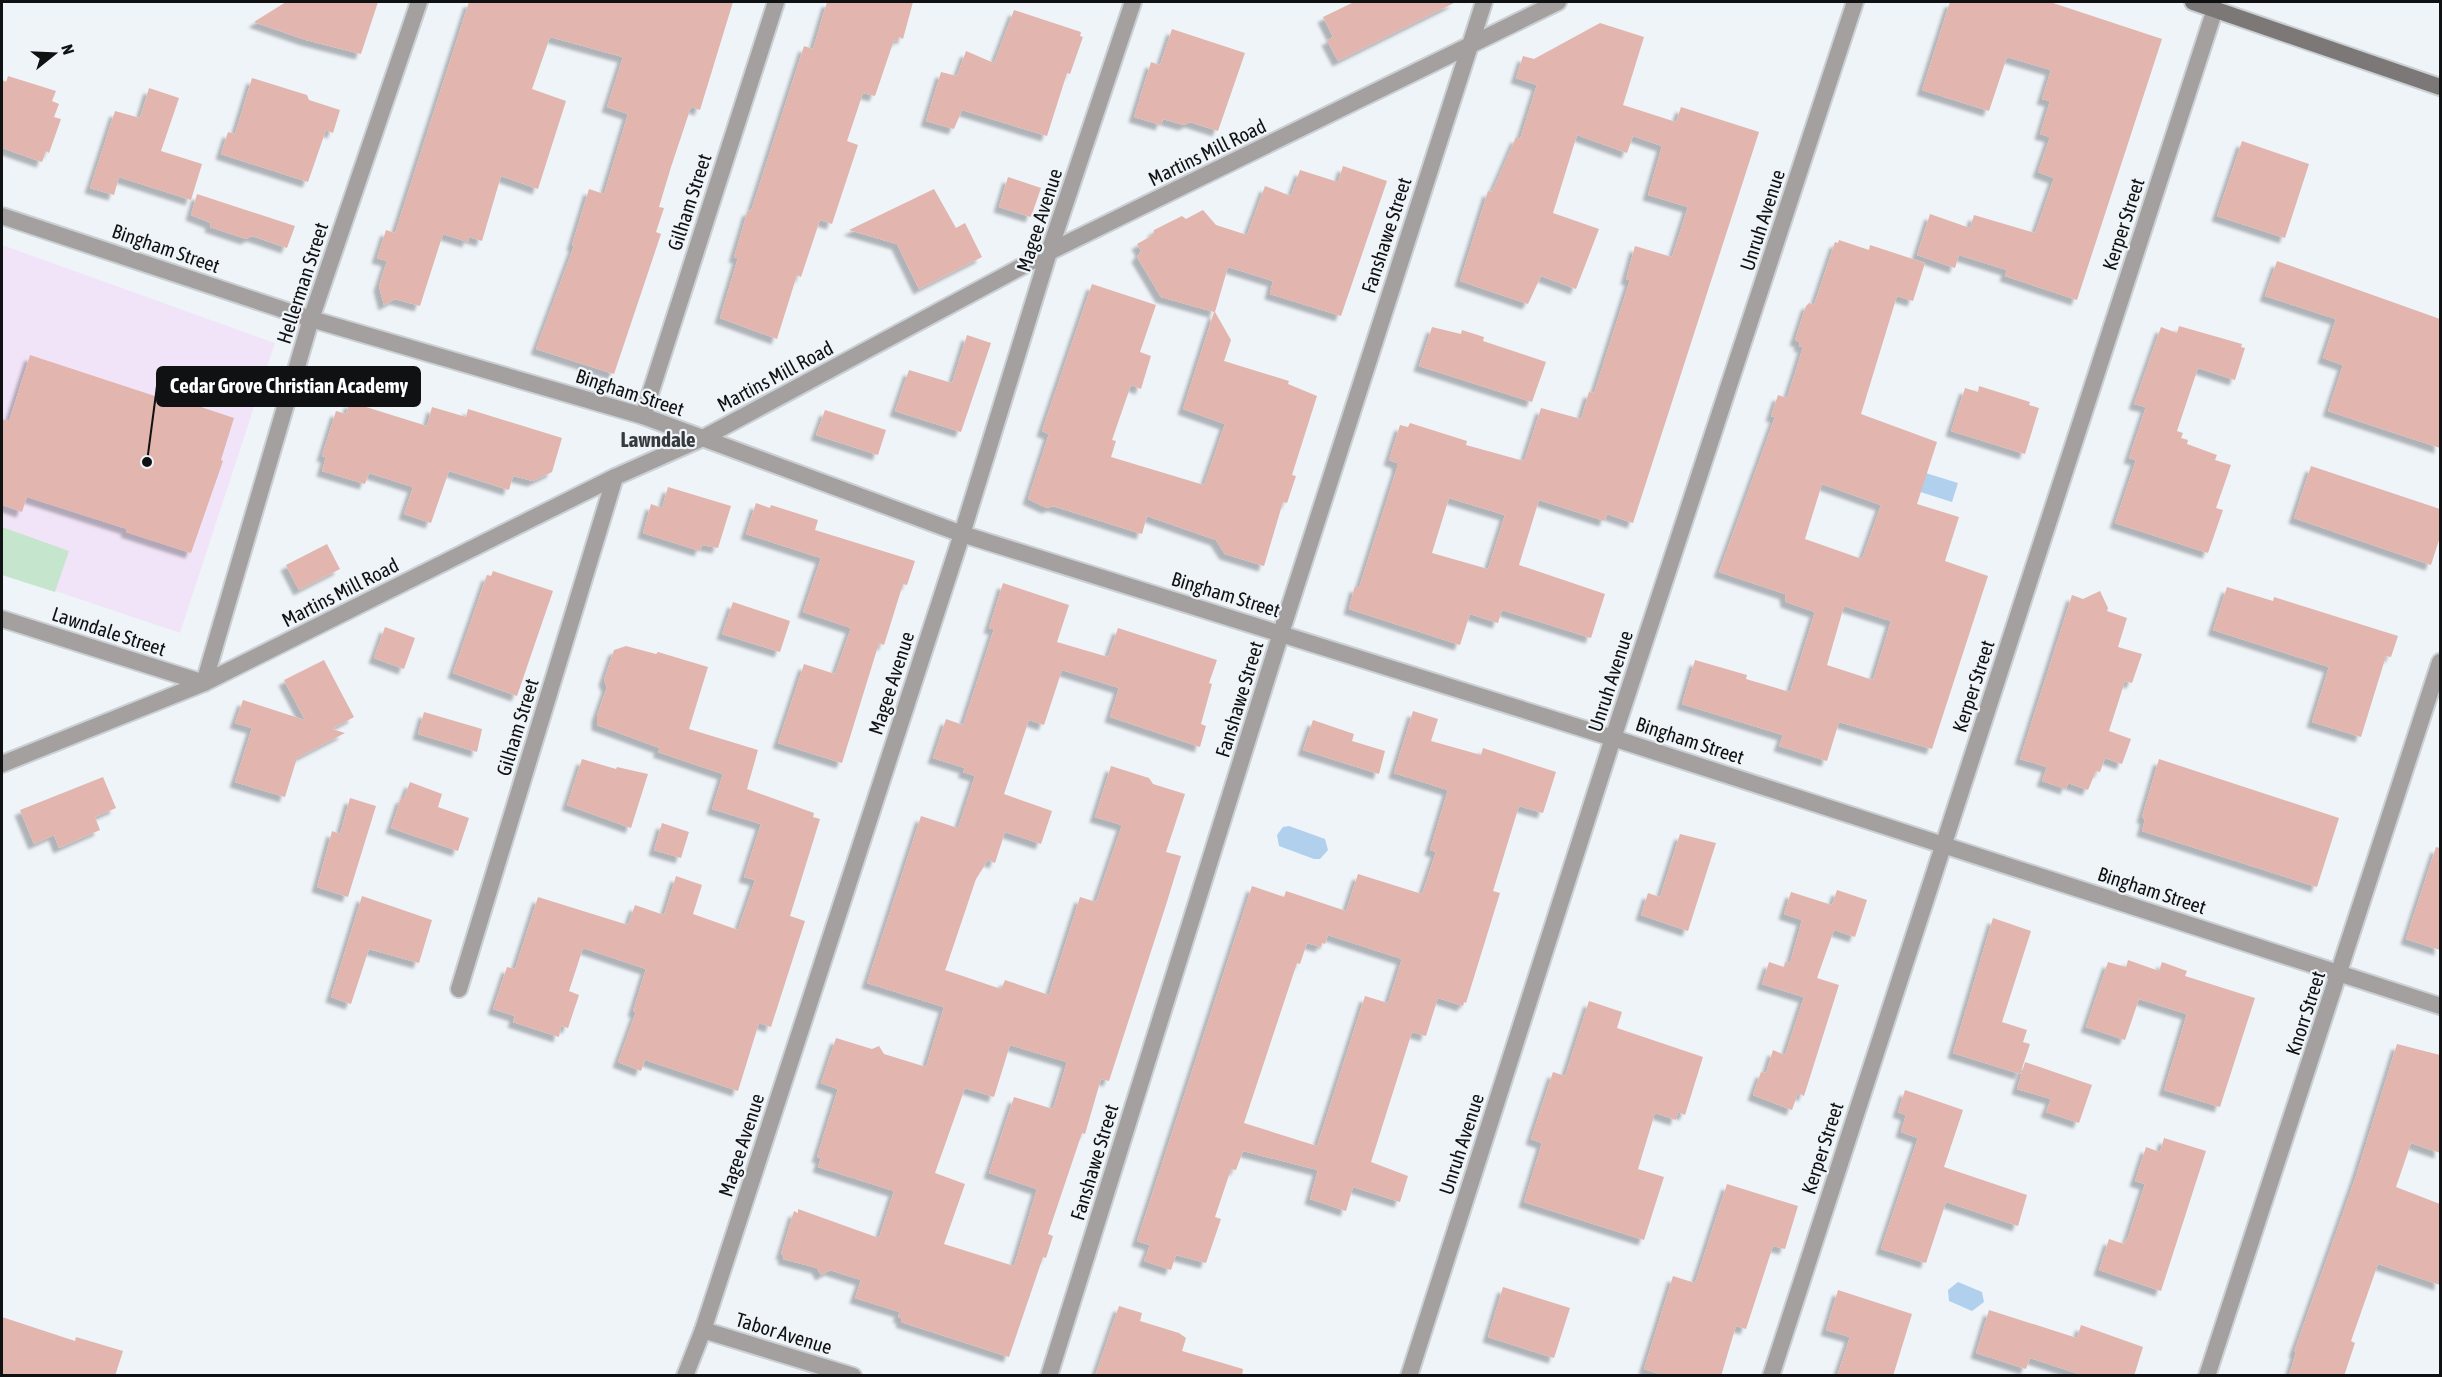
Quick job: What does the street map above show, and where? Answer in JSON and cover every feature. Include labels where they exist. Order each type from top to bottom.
[{"type":"main road","points":[[2193,2],[2440,87]]},
{"type":"street","name":"Hellerman Street","points":[[204,683],[311,319],[419,2]]},
{"type":"street","name":"Gilham Street","points":[[643,416],[776,2]]},
{"type":"street","name":"Magee Avenue","points":[[684,1376],[703,1330],[962,534],[1049,252],[1133,2]]},
{"type":"street","name":"Fanshawe Street","points":[[1049,1376],[1281,633],[1484,2]]},
{"type":"street","name":"Martins Mill Road","points":[[2,765],[204,683],[615,477],[703,438],[1049,252],[1558,2]]},
{"type":"street","name":"Unruh Avenue","points":[[1408,1376],[1613,738],[1855,2]]},
{"type":"street","name":"Kerper Street","points":[[1771,1376],[2215,9]]},
{"type":"street","name":"Bingham Street","points":[[2,216],[311,319],[643,416],[962,534],[1943,843],[2440,1006]]},
{"type":"street","name":"Gilham Street","points":[[459,989],[615,477]]},
{"type":"street","name":"Lawndale Street","points":[[2,619],[204,683]]},
{"type":"street","name":"Knorr Street","points":[[2207,1376],[2440,662]]},
{"type":"street","name":"Tabor Avenue","points":[[703,1330],[853,1376]]},
{"type":"shaded area","points":[[2,245],[275,343],[180,633],[2,573]]},
{"type":"green space","points":[[2,527],[69,551],[55,592],[2,575]]},
{"type":"water","points":[[1916,470],[1958,483],[1952,502],[1911,489]]},
{"type":"water","points":[[1289,826],[1325,839],[1328,850],[1320,859],[1314,859],[1279,846],[1277,835],[1283,827]]},
{"type":"water","points":[[1958,1282],[1982,1292],[1984,1302],[1972,1311],[1949,1301],[1948,1290]]},
{"type":"building","points":[[286,2],[378,2],[361,54],[306,40],[254,22]]},
{"type":"building","points":[[469,2],[733,2],[700,110],[691,107],[671,167],[659,207],[664,208],[656,232],[661,234],[614,374],[536,349],[574,246],[572,245],[589,189],[604,194],[628,114],[607,107],[623,57],[550,37],[532,89],[566,101],[538,189],[501,176],[482,241],[469,237],[468,242],[443,234],[420,306],[395,299],[384,305],[379,286],[387,261],[377,258],[386,230],[395,233]]},
{"type":"building","points":[[827,2],[913,2],[903,39],[899,37],[898,41],[894,40],[875,96],[863,93],[847,141],[858,145],[832,224],[820,220],[801,277],[797,275],[777,339],[720,318],[738,258],[734,257],[748,210],[751,211],[804,46],[813,49]]},
{"type":"building","points":[[1354,2],[1456,2],[1338,61],[1327,40],[1333,37],[1323,17]]},
{"type":"building","points":[[1950,2],[2050,2],[2162,39],[2077,300],[2005,276],[2007,270],[1959,255],[1955,268],[1917,255],[1930,214],[1970,228],[1974,215],[2035,233],[2054,178],[2038,172],[2050,137],[2040,134],[2050,101],[2042,99],[2051,70],[2007,57],[1989,111],[1922,90]]},
{"type":"building","points":[[1014,10],[1081,32],[1080,36],[1083,37],[1070,74],[1067,73],[1047,136],[962,110],[954,129],[926,121],[941,72],[957,76],[966,51],[994,63]]},
{"type":"building","points":[[1600,23],[1644,37],[1623,105],[1676,122],[1681,107],[1759,132],[1633,523],[1607,514],[1605,521],[1539,500],[1519,565],[1605,594],[1591,638],[1502,610],[1498,623],[1470,614],[1460,645],[1349,609],[1355,586],[1359,588],[1397,468],[1397,463],[1389,460],[1400,425],[1408,427],[1410,423],[1467,441],[1466,445],[1524,461],[1541,408],[1581,419],[1589,392],[1594,393],[1630,280],[1626,279],[1635,246],[1672,257],[1688,207],[1648,195],[1662,146],[1633,136],[1627,153],[1577,135],[1553,213],[1599,229],[1576,289],[1541,276],[1528,304],[1460,281],[1488,191],[1492,192],[1516,137],[1520,139],[1537,85],[1516,78],[1523,56],[1534,59]],"holes":[[[1449,498],[1505,515],[1488,569],[1432,553]]]},
{"type":"building","points":[[1172,29],[1245,53],[1218,131],[1190,122],[1184,125],[1163,119],[1161,125],[1134,117],[1151,62],[1160,65]]},
{"type":"building","points":[[8,76],[56,91],[52,101],[59,104],[54,117],[61,119],[49,153],[46,151],[42,162],[2,148],[2,80],[6,82]]},
{"type":"building","points":[[252,78],[307,95],[309,100],[340,110],[333,133],[326,130],[308,182],[221,154],[228,132],[235,134]]},
{"type":"building","points":[[149,88],[179,98],[161,151],[202,164],[191,200],[119,177],[114,195],[90,188],[115,111],[140,118]]},
{"type":"building","points":[[2242,141],[2309,164],[2285,238],[2217,216]]},
{"type":"building","points":[[1343,166],[1387,181],[1341,316],[1270,294],[1273,281],[1228,267],[1215,312],[1231,340],[1224,361],[1289,381],[1288,384],[1317,396],[1292,475],[1296,476],[1287,503],[1283,502],[1264,566],[1225,554],[1216,540],[1147,516],[1142,534],[1053,506],[1047,508],[1028,499],[1049,434],[1042,431],[1092,284],[1156,305],[1140,352],[1151,356],[1141,389],[1131,385],[1112,440],[1116,441],[1111,457],[1204,485],[1225,424],[1183,409],[1214,312],[1161,297],[1137,257],[1141,251],[1137,244],[1153,235],[1154,230],[1182,216],[1186,219],[1203,210],[1216,225],[1247,235],[1265,186],[1291,196],[1300,170],[1338,182]]},
{"type":"building","points":[[1008,177],[1041,188],[1031,217],[999,207]]},
{"type":"building","points":[[934,189],[956,228],[965,223],[982,257],[919,289],[897,244],[849,230]]},
{"type":"building","points":[[197,194],[295,226],[287,248],[252,236],[246,239],[210,227],[211,223],[191,215]]},
{"type":"building","points":[[1839,240],[1869,250],[1870,245],[1925,263],[1913,301],[1897,296],[1861,414],[1937,442],[1917,504],[1959,517],[1945,561],[1988,576],[1932,749],[1839,722],[1827,761],[1779,746],[1783,735],[1682,704],[1695,660],[1747,675],[1746,679],[1790,692],[1815,612],[1786,602],[1785,594],[1719,572],[1775,417],[1771,416],[1778,395],[1787,398],[1803,347],[1799,346],[1800,342],[1795,340],[1806,306],[1809,303],[1814,305],[1835,242],[1838,243]],"holes":[[[1822,484],[1881,505],[1862,559],[1805,539]],[[1844,606],[1891,621],[1873,680],[1827,665]]]},
{"type":"building","points":[[2277,261],[2440,319],[2440,448],[2328,411],[2343,365],[2323,358],[2336,319],[2265,296]]},
{"type":"building","points":[[2179,326],[2242,344],[2241,347],[2245,348],[2235,380],[2198,368],[2177,431],[2183,433],[2181,438],[2188,440],[2187,444],[2217,455],[2215,460],[2231,465],[2216,508],[2223,510],[2208,553],[2115,523],[2136,460],[2129,458],[2146,407],[2134,404],[2161,327],[2177,333]]},
{"type":"building","points":[[1432,327],[1461,334],[1462,330],[1484,337],[1483,341],[1546,362],[1532,402],[1419,366]]},
{"type":"building","points":[[967,335],[991,343],[961,432],[895,411],[909,370],[952,383]]},
{"type":"building","points":[[30,355],[170,401],[171,397],[234,418],[221,460],[223,461],[191,553],[126,532],[127,529],[27,497],[22,512],[2,505],[2,419],[9,421]]},
{"type":"building","points":[[1979,386],[2030,402],[2029,405],[2039,408],[2025,454],[1951,431],[1965,388],[1978,392]]},
{"type":"building","points":[[350,402],[427,426],[432,407],[466,417],[468,409],[562,438],[552,472],[533,481],[513,476],[509,490],[449,471],[431,523],[404,514],[413,487],[369,473],[365,484],[322,471],[326,457],[322,456],[336,411],[346,414]]},
{"type":"building","points":[[825,410],[886,430],[878,455],[816,435]]},
{"type":"building","points":[[2311,466],[2440,509],[2440,537],[2431,565],[2294,518]]},
{"type":"building","points":[[668,487],[731,506],[718,548],[702,545],[700,551],[643,533],[651,504],[662,508]]},
{"type":"building","points":[[756,503],[770,508],[771,505],[818,520],[815,530],[915,561],[907,585],[903,584],[884,645],[879,643],[842,763],[778,743],[804,664],[835,674],[851,628],[803,612],[821,558],[746,534]]},
{"type":"building","points":[[327,544],[340,569],[299,590],[286,565]]},
{"type":"building","points":[[493,571],[553,591],[517,696],[453,673],[487,575],[491,576]]},
{"type":"building","points":[[1003,583],[1069,605],[1057,642],[1108,657],[1118,628],[1217,660],[1209,683],[1212,684],[1201,724],[1206,726],[1200,747],[1110,717],[1119,688],[1062,670],[1044,725],[1029,720],[1004,794],[1052,811],[1041,844],[1005,832],[995,863],[988,860],[976,879],[945,970],[1001,989],[1005,980],[1049,995],[1080,897],[1096,902],[1122,825],[1095,817],[1111,766],[1149,778],[1153,784],[1185,794],[1166,852],[1181,856],[1166,905],[1109,1081],[1101,1079],[1085,1134],[1082,1133],[1048,1234],[1053,1236],[1046,1258],[1043,1257],[1009,1357],[901,1322],[902,1318],[898,1317],[900,1312],[855,1298],[861,1280],[830,1270],[821,1275],[817,1268],[783,1259],[784,1255],[781,1254],[794,1211],[798,1213],[798,1209],[879,1238],[894,1191],[818,1167],[821,1158],[817,1157],[838,1089],[821,1083],[836,1038],[872,1049],[879,1046],[884,1054],[926,1067],[944,1007],[867,983],[921,816],[958,828],[975,776],[963,772],[965,768],[933,758],[946,719],[963,725],[994,629],[989,628]],"holes":[[[1010,1045],[1067,1062],[1053,1109],[1014,1097],[989,1173],[1037,1189],[1014,1266],[944,1244],[965,1184],[935,1173],[965,1088],[994,1097]]]},
{"type":"building","points":[[2227,587],[2273,601],[2274,597],[2398,636],[2391,657],[2386,656],[2361,737],[2312,722],[2329,667],[2213,630]]},
{"type":"building","points":[[2100,591],[2108,608],[2107,611],[2127,618],[2118,647],[2142,654],[2132,683],[2125,681],[2109,731],[2131,739],[2122,764],[2105,758],[2100,772],[2096,771],[2088,790],[2068,783],[2066,789],[2042,781],[2047,767],[2020,759],[2072,595],[2083,599]]},
{"type":"building","points":[[733,602],[790,621],[780,652],[722,634]]},
{"type":"building","points":[[385,627],[415,638],[404,669],[374,658]]},
{"type":"building","points":[[626,646],[656,654],[658,652],[708,667],[689,729],[758,750],[747,789],[814,813],[813,817],[820,819],[790,916],[805,921],[771,1027],[759,1023],[738,1091],[645,1060],[641,1071],[618,1062],[636,1012],[633,1011],[646,969],[583,948],[569,991],[579,995],[568,1028],[561,1026],[559,1037],[513,1022],[515,1016],[493,1009],[507,967],[515,969],[538,897],[628,925],[635,905],[664,915],[676,876],[702,885],[693,914],[738,930],[755,880],[744,877],[761,824],[712,809],[723,774],[658,752],[660,748],[597,725],[597,716],[607,687],[604,680],[614,650]]},
{"type":"building","points":[[324,660],[354,717],[332,729],[345,733],[297,758],[285,797],[235,782],[252,728],[235,723],[243,700],[305,720],[284,680]]},
{"type":"building","points":[[1413,711],[1438,719],[1431,741],[1481,755],[1483,748],[1556,772],[1543,813],[1519,806],[1493,891],[1500,893],[1466,1003],[1464,1002],[1463,1006],[1438,998],[1426,1036],[1412,1032],[1371,1162],[1408,1176],[1400,1202],[1353,1187],[1346,1211],[1310,1199],[1318,1170],[1243,1151],[1236,1170],[1231,1169],[1215,1217],[1221,1219],[1206,1263],[1176,1255],[1171,1270],[1144,1261],[1150,1245],[1137,1241],[1252,886],[1284,897],[1286,891],[1346,911],[1358,874],[1422,894],[1436,852],[1430,850],[1448,790],[1394,773]],"holes":[[[1328,935],[1402,959],[1388,1003],[1365,996],[1317,1146],[1244,1123],[1297,963],[1300,964],[1307,943],[1321,947],[1322,943],[1325,944]]]},
{"type":"building","points":[[424,712],[482,729],[477,752],[418,734]]},
{"type":"building","points":[[1313,720],[1354,734],[1352,741],[1385,751],[1379,774],[1303,750]]},
{"type":"building","points":[[582,759],[616,769],[617,767],[648,774],[631,828],[567,805]]},
{"type":"building","points":[[2159,759],[2339,818],[2317,887],[2142,831],[2145,819],[2142,817]]},
{"type":"building","points":[[103,777],[116,808],[95,817],[100,830],[59,848],[54,835],[34,844],[20,810]]},
{"type":"building","points":[[410,782],[442,794],[438,807],[469,818],[458,851],[391,828],[401,798],[404,798]]},
{"type":"building","points":[[350,798],[376,806],[348,897],[317,887],[332,831],[340,834]]},
{"type":"building","points":[[662,823],[689,832],[681,858],[654,850]]},
{"type":"building","points":[[1680,834],[1716,843],[1688,931],[1641,915],[1648,893],[1660,897]]},
{"type":"building","points":[[2436,847],[2440,848],[2440,950],[2406,939]]},
{"type":"building","points":[[1837,890],[1867,900],[1855,937],[1834,930],[1817,978],[1839,985],[1804,1096],[1798,1093],[1792,1110],[1753,1095],[1761,1072],[1766,1073],[1773,1050],[1785,1055],[1804,997],[1762,984],[1769,962],[1784,967],[1785,962],[1790,963],[1802,920],[1784,914],[1791,892],[1832,905]]},
{"type":"building","points":[[362,896],[432,920],[419,963],[369,949],[351,1004],[331,997]]},
{"type":"building","points":[[1993,918],[2031,931],[2002,1022],[2027,1030],[2023,1042],[2030,1044],[2020,1074],[1953,1053]]},
{"type":"building","points":[[2128,960],[2159,971],[2162,962],[2187,971],[2185,976],[2255,998],[2220,1107],[2164,1090],[2187,1014],[2139,999],[2125,1040],[2086,1027],[2108,962],[2126,967]]},
{"type":"building","points":[[1589,1001],[1622,1012],[1617,1028],[1703,1057],[1685,1115],[1678,1112],[1676,1120],[1655,1113],[1638,1169],[1664,1177],[1644,1240],[1524,1202],[1542,1143],[1531,1139],[1553,1072],[1565,1076]]},
{"type":"building","points":[[2397,1044],[2440,1055],[2440,1153],[2411,1143],[2396,1187],[2440,1204],[2440,1285],[2378,1264],[2351,1341],[2355,1343],[2344,1376],[2289,1376],[2296,1352],[2294,1352],[2356,1176]]},
{"type":"building","points":[[2025,1062],[2092,1085],[2079,1123],[2046,1112],[2051,1099],[2017,1089]]},
{"type":"building","points":[[1905,1090],[1963,1110],[1944,1167],[2027,1195],[2018,1226],[1946,1202],[1926,1263],[1881,1249],[1918,1138],[1901,1132],[1906,1115],[1898,1112]]},
{"type":"building","points":[[2164,1138],[2206,1151],[2161,1291],[2099,1270],[2109,1239],[2124,1244],[2128,1237],[2145,1184],[2135,1181],[2146,1147],[2160,1152]]},
{"type":"building","points":[[1727,1184],[1798,1206],[1785,1249],[1773,1246],[1746,1329],[1736,1326],[1721,1376],[1666,1376],[1644,1369],[1673,1276],[1695,1283]]},
{"type":"building","points":[[1503,1287],[1570,1308],[1554,1358],[1488,1337]]},
{"type":"building","points":[[1838,1290],[1912,1314],[1893,1376],[1837,1376],[1850,1337],[1826,1330]]},
{"type":"building","points":[[1119,1306],[1142,1313],[1140,1321],[1179,1333],[1186,1338],[1182,1351],[1243,1369],[1242,1376],[1095,1376]]},
{"type":"building","points":[[1989,1310],[2077,1338],[2081,1325],[2143,1347],[2134,1376],[2085,1376],[2030,1358],[2026,1369],[1976,1353]]},
{"type":"building","points":[[2,1317],[75,1341],[76,1337],[123,1351],[115,1376],[2,1376]]},
{"type":"place","name":"Cedar Grove Christian Academy","points":[[147,462]]},
{"type":"district","name":"Lawndale","points":[[658,439]]}]
